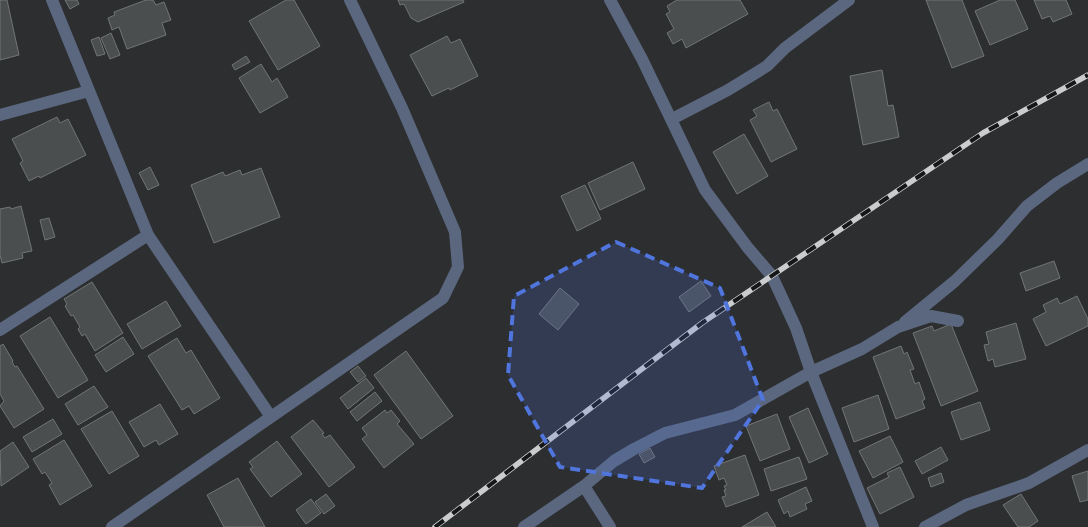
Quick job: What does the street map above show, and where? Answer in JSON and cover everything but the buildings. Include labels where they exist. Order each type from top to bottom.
[{"type":"street","points":[[52,0],[148,235],[271,417]]},
{"type":"street","points":[[112,527],[443,298],[458,267],[455,232],[402,108],[350,0]]},
{"type":"street","points":[[610,0],[642,59],[705,190],[748,248],[772,276],[796,328],[811,372],[873,527]]},
{"type":"street","points":[[672,120],[728,90],[767,66],[785,48],[849,0]]},
{"type":"street","points":[[0,116],[89,91]]},
{"type":"street","points":[[524,527],[584,486],[614,461],[634,449],[665,433],[735,415],[811,372],[862,349],[898,327],[955,281],[998,239],[1027,206],[1057,183],[1088,164]]},
{"type":"street","points":[[0,330],[148,235]]},
{"type":"street","points":[[898,327],[931,316],[958,321]]},
{"type":"street","points":[[925,527],[966,505],[1029,483],[1088,450]]},
{"type":"street","points":[[584,486],[610,527]]},
{"type":"highlighted area","points":[[616,242],[720,288],[763,400],[702,488],[560,467],[508,375],[514,296]]},
{"type":"railway","points":[[435,527],[702,323],[983,133],[1088,75]]}]
